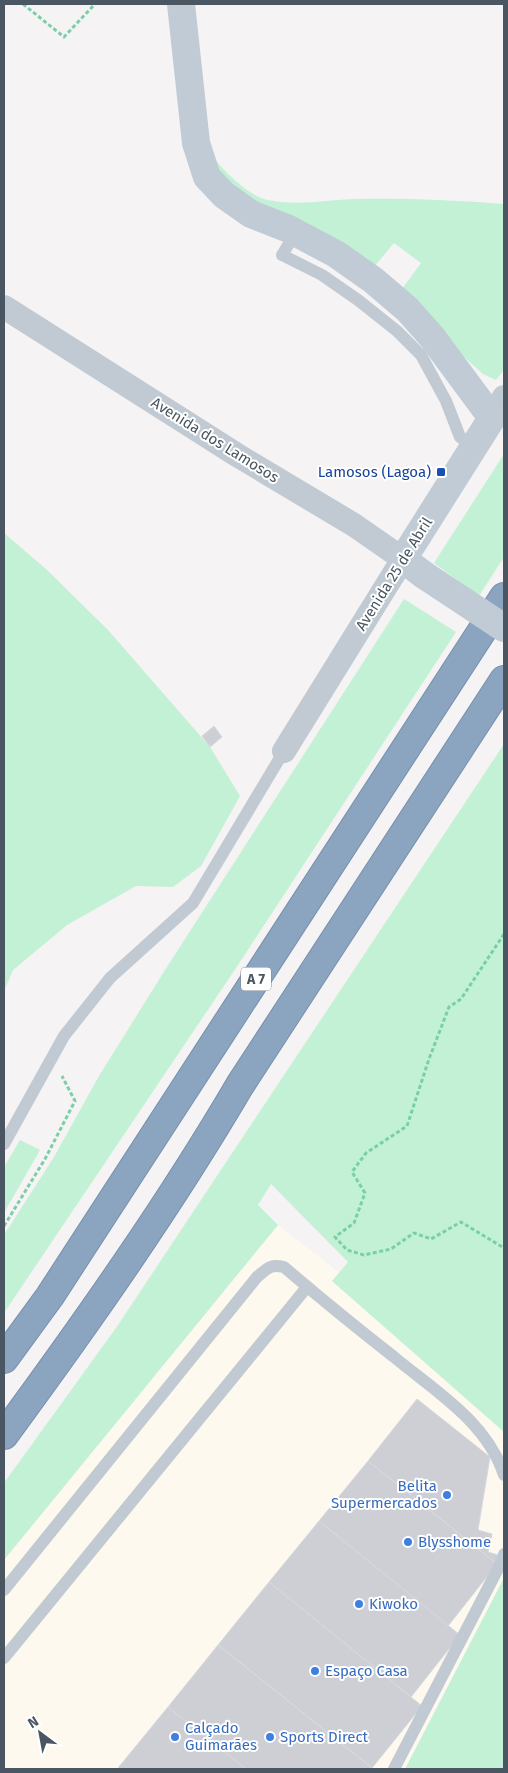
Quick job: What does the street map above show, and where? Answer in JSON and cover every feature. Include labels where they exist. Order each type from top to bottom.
[{"type":"highway","name":"A 7","points":[[4,1359],[50,1296],[504,597]]},
{"type":"highway","points":[[4,1435],[80,1330],[208,1140],[245,1077],[504,680]]},
{"type":"street","points":[[181,4],[196,144],[207,177],[224,195],[251,214],[296,232],[336,254],[365,290],[408,309],[498,408]]},
{"type":"street","name":"Avenida dos Lamosos","points":[[4,307],[237,455],[354,526],[414,567]]},
{"type":"street","name":"Avenida 25 de Abril","points":[[284,751],[414,567],[473,446],[498,408]]},
{"type":"street","points":[[414,567],[504,628]]},
{"type":"lane","points":[[365,290],[397,331],[421,354],[446,401],[460,437],[473,446]]},
{"type":"lane","points":[[4,1144],[64,1036],[110,978],[193,903],[284,751]]},
{"type":"lane","points":[[4,1590],[257,1277],[268,1268],[276,1265],[284,1267],[396,1359],[432,1386],[484,1436],[504,1475]]},
{"type":"lane","points":[[4,1658],[307,1287]]},
{"type":"lane","points":[[394,1769],[504,1554]]},
{"type":"path","points":[[23,4],[64,37],[95,4]]},
{"type":"path","points":[[504,934],[461,999],[448,1007],[407,1126],[366,1153],[352,1172],[365,1193],[354,1223],[335,1237],[347,1250],[364,1255],[391,1249],[414,1233],[431,1239],[461,1222],[504,1248]]},
{"type":"path","points":[[4,1226],[46,1159],[75,1101],[52,1058]]},
{"type":"shaded area","points":[[278,1225],[340,1273],[332,1281],[504,1432],[504,1578],[405,1769],[4,1769],[4,1560]]},
{"type":"green space","points":[[212,156],[223,169],[252,194],[260,198],[279,202],[411,199],[504,204],[503,371],[496,380],[483,374],[463,356],[402,289],[421,263],[394,243],[374,267],[274,212],[225,182]]},
{"type":"green space","points":[[504,454],[504,557],[479,596],[434,563]]},
{"type":"green space","points":[[4,533],[46,569],[108,630],[210,747],[240,796],[201,866],[173,887],[136,886],[67,925],[13,970],[4,991]]},
{"type":"green space","points":[[404,599],[456,632],[236,968],[4,1313],[4,1235],[54,1157],[99,1076],[165,970]]},
{"type":"green space","points":[[504,744],[504,1432],[332,1281],[348,1262],[271,1184],[258,1205],[278,1225],[4,1560],[4,1483],[116,1328]]},
{"type":"green space","points":[[20,1140],[40,1150],[4,1213],[4,1167]]},
{"type":"green space","points":[[504,1578],[504,1769],[405,1769]]},
{"type":"building","points":[[214,726],[222,737],[210,747],[202,736]]},
{"type":"building","name":"Belita Supermercados","points":[[417,1399],[490,1457],[478,1530],[492,1534],[488,1552],[501,1556],[497,1564],[368,1461]]},
{"type":"building","name":"Blysshome","points":[[368,1461],[497,1564],[448,1626],[319,1521]]},
{"type":"building","name":"Kiwoko","points":[[319,1521],[460,1635],[411,1697],[269,1582]]},
{"type":"building","name":"Espaço Casa","points":[[269,1582],[422,1706],[372,1768],[218,1645]]},
{"type":"building","name":"Sports Direct","points":[[218,1645],[373,1769],[246,1769],[168,1707]]},
{"type":"building","name":"Calçado Guimarães","points":[[168,1707],[246,1769],[118,1768]]},
{"type":"place","name":"Lamosos (Lagoa)","points":[[441,472]]},
{"type":"place","name":"Belita Supermercados","points":[[447,1495]]},
{"type":"place","name":"Blysshome","points":[[408,1542]]},
{"type":"place","name":"Kiwoko","points":[[359,1604]]},
{"type":"place","name":"Espaço Casa","points":[[315,1671]]},
{"type":"place","name":"Calçado Guimarães","points":[[175,1737]]},
{"type":"place","name":"Sports Direct","points":[[270,1737]]}]
